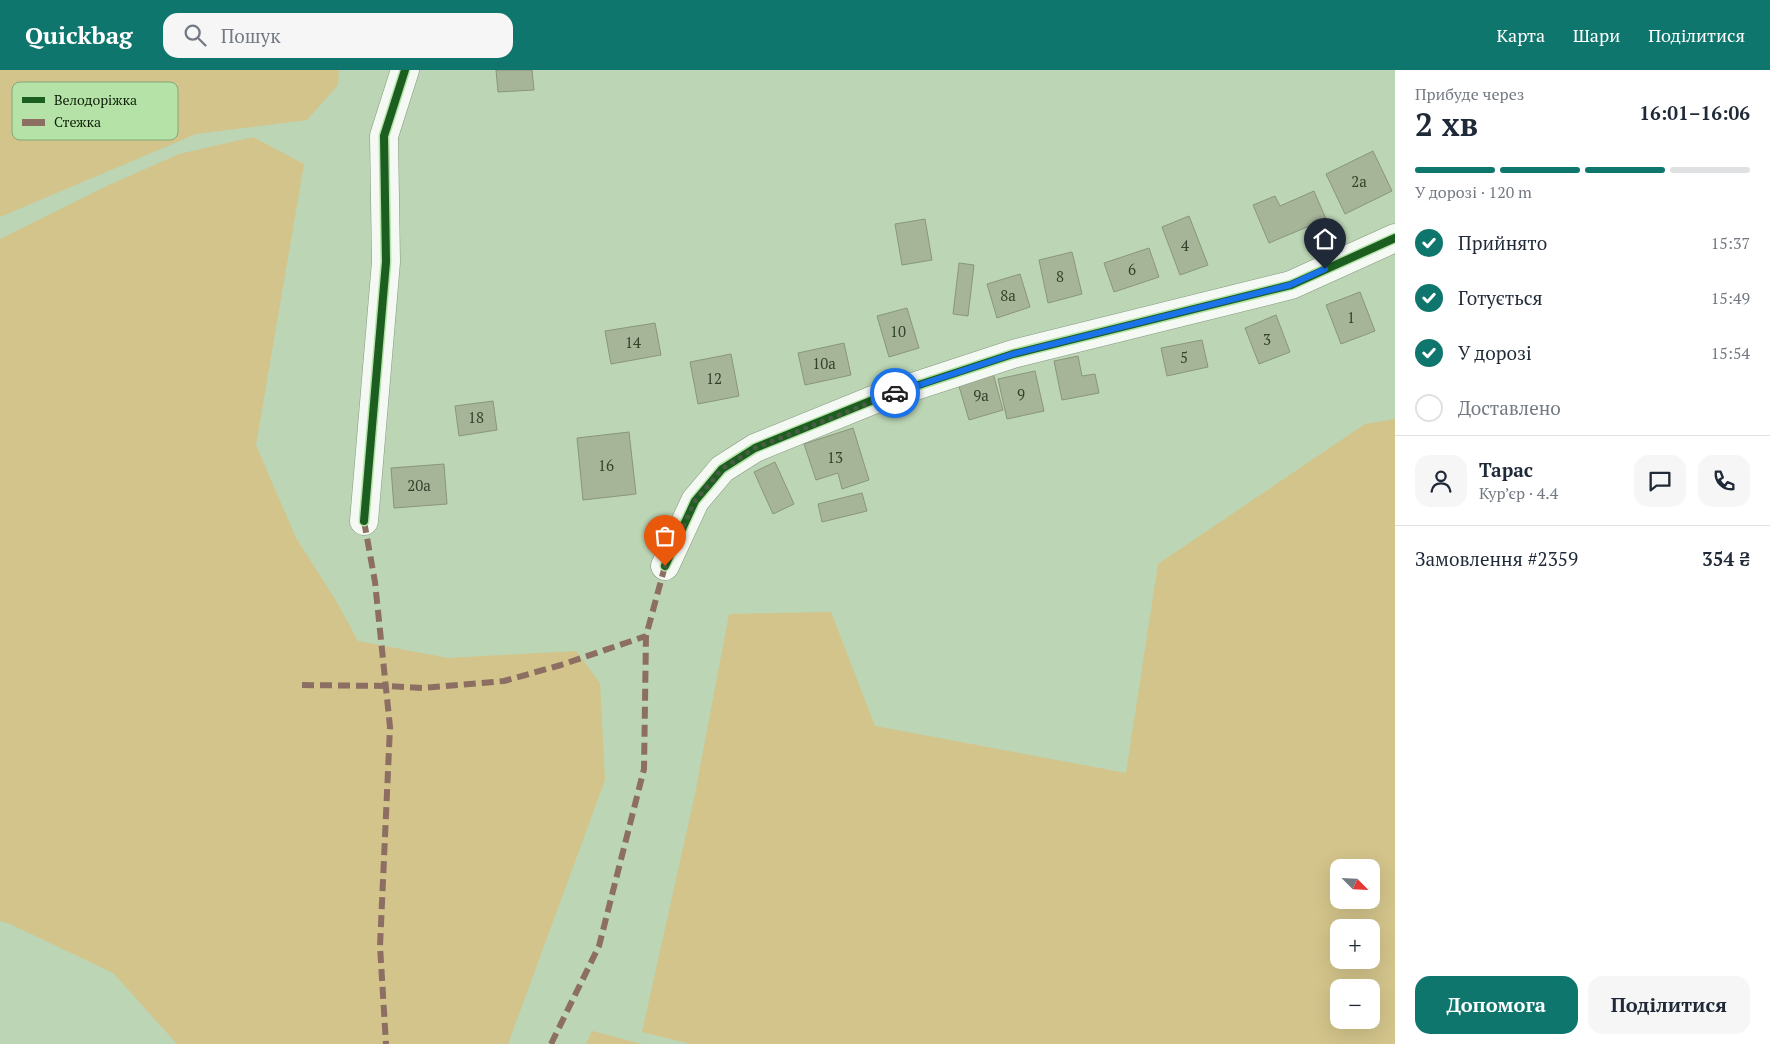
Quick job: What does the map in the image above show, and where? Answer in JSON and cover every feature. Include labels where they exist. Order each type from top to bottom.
[{"type":"street","points":[[364,521],[386,262],[384,136],[405,70]]},
{"type":"street","points":[[665,566],[695,501],[722,469],[755,448],[874,400],[1013,354],[1290,285],[1395,238]]},
{"type":"shaded area","points":[[0,70],[339,70],[338,85],[307,120],[196,134],[0,217]]},
{"type":"shaded area","points":[[253,137],[304,164],[256,445],[296,538],[335,599],[358,641],[448,658],[576,651],[600,683],[605,780],[508,1044],[177,1044],[113,973],[0,921],[0,239],[109,185],[179,154]]},
{"type":"shaded area","points":[[1395,419],[1395,1044],[691,1044],[642,1032],[695,794],[729,614],[831,612],[875,726],[1126,773],[1158,564],[1365,424]]},
{"type":"shaded area","points":[[592,1031],[642,1044],[586,1044]]},
{"type":"building","points":[[496,70],[532,70],[534,90],[498,92]]},
{"type":"building","points":[[1373,151],[1392,191],[1345,214],[1326,174]]},
{"type":"building","points":[[1314,191],[1326,219],[1269,243],[1253,205],[1275,196],[1280,206]]},
{"type":"building","points":[[1189,216],[1208,265],[1180,275],[1162,227]]},
{"type":"building","points":[[925,219],[932,260],[902,265],[895,224]]},
{"type":"building","points":[[1149,248],[1159,277],[1114,292],[1104,263]]},
{"type":"building","points":[[1072,252],[1082,294],[1048,303],[1039,260]]},
{"type":"building","points":[[959,263],[974,265],[968,316],[953,314]]},
{"type":"building","points":[[1020,274],[1030,307],[997,318],[987,284]]},
{"type":"building","points":[[1360,292],[1375,331],[1341,344],[1326,305]]},
{"type":"building","points":[[907,308],[919,348],[889,357],[877,316]]},
{"type":"building","points":[[1276,315],[1290,352],[1259,364],[1245,328]]},
{"type":"building","points":[[655,323],[661,355],[611,364],[605,331]]},
{"type":"building","points":[[1202,340],[1208,367],[1167,376],[1161,348]]},
{"type":"building","points":[[844,343],[851,375],[805,385],[798,353]]},
{"type":"building","points":[[731,354],[739,396],[698,404],[690,362]]},
{"type":"building","points":[[1078,356],[1082,376],[1095,374],[1099,393],[1062,400],[1054,361]]},
{"type":"building","points":[[1035,371],[1044,411],[1007,419],[998,379]]},
{"type":"building","points":[[993,373],[1003,410],[969,420],[958,383]]},
{"type":"building","points":[[493,401],[497,430],[459,436],[455,406]]},
{"type":"building","points":[[853,428],[869,480],[842,489],[838,473],[816,480],[804,444]]},
{"type":"building","points":[[629,432],[636,494],[583,500],[577,438]]},
{"type":"building","points":[[775,462],[794,504],[773,514],[754,472]]},
{"type":"building","points":[[444,464],[447,504],[394,508],[391,468]]},
{"type":"building","points":[[862,493],[867,511],[822,522],[818,504]]},
{"type":"marked path","points":[[364,521],[375,582],[390,727],[380,946],[386,1044]]},
{"type":"marked path","points":[[551,1044],[599,946],[644,769],[646,636],[665,566]]},
{"type":"marked path","points":[[302,685],[423,688],[504,681],[561,665],[646,636]]},
{"type":"cycle path","points":[[364,521],[386,262],[384,136],[405,70]]},
{"type":"cycle path","points":[[665,566],[695,501],[722,469],[755,448],[873,400],[1013,354],[1291,285],[1395,238]]},
{"type":"way so far","points":[[665,566],[695,501],[722,469],[755,448],[895,393]]},
{"type":"route","points":[[895,393],[1013,354],[1290,285],[1325,269]]}]
